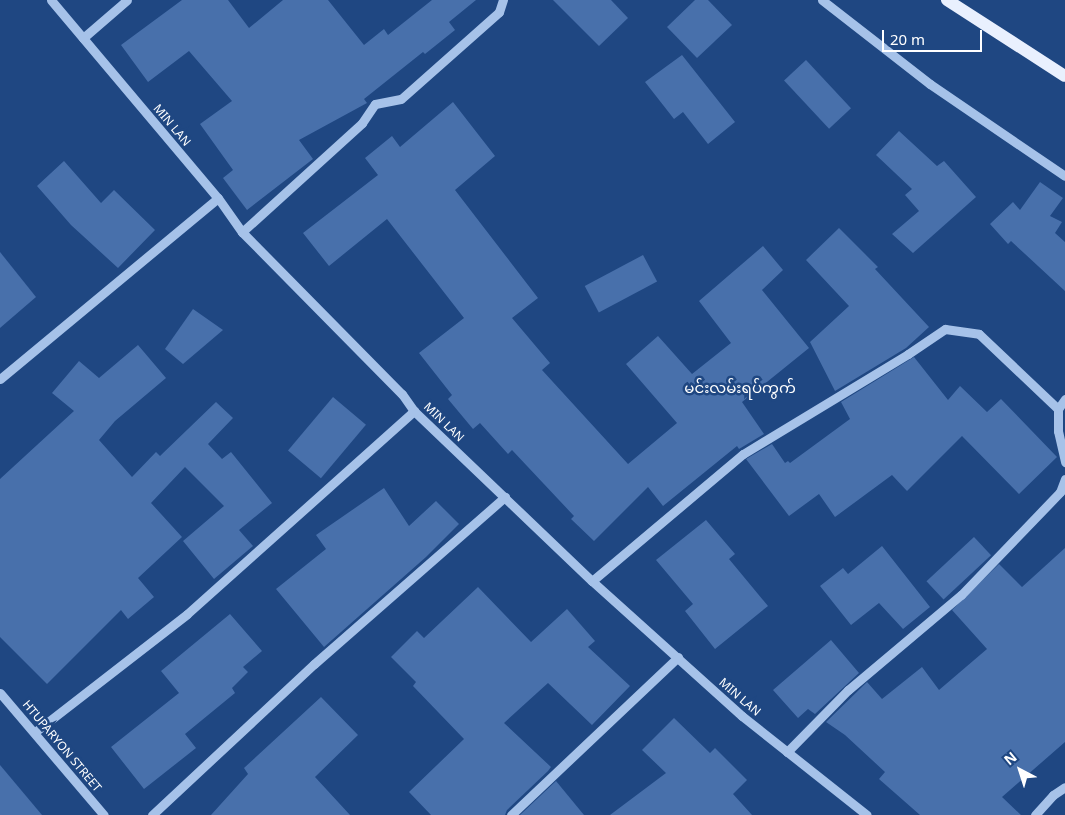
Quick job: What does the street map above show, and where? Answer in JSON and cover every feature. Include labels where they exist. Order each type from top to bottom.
[{"type":"main road","points":[[947,0],[1065,76]]},
{"type":"street","name":"MIN LAN","points":[[51,0],[218,198],[242,232],[402,394],[414,411],[592,581],[742,716],[867,815]]},
{"type":"street","points":[[83,38],[128,0]]},
{"type":"street","points":[[242,232],[362,123],[375,104],[401,100],[499,12],[503,0]]},
{"type":"street","points":[[822,0],[930,84],[1065,176]]},
{"type":"street","points":[[0,379],[218,198]]},
{"type":"street","points":[[592,581],[743,454],[908,354],[945,329],[979,334],[1058,409]]},
{"type":"street","points":[[1065,400],[1058,409],[1058,431],[1065,462]]},
{"type":"street","points":[[35,732],[188,614],[414,411]]},
{"type":"street","points":[[787,752],[848,690],[961,595],[1062,494],[1065,479]]},
{"type":"street","points":[[152,815],[314,664],[505,497]]},
{"type":"street","points":[[511,815],[678,658]]},
{"type":"street","name":"HTUPARYON STREET","points":[[0,693],[104,815]]},
{"type":"street","points":[[1035,815],[1053,795],[1065,786]]},
{"type":"building","points":[[182,0],[228,0],[249,28],[283,0],[328,0],[364,45],[384,29],[388,35],[432,0],[476,0],[449,22],[455,30],[425,54],[423,52],[364,99],[367,103],[299,140],[313,159],[247,210],[223,178],[233,170],[200,124],[232,101],[189,51],[148,82],[121,45]]},
{"type":"building","points":[[553,0],[611,0],[628,18],[599,46]]},
{"type":"building","points":[[695,0],[708,0],[732,25],[697,58],[667,27]]},
{"type":"building","points":[[682,55],[735,122],[708,144],[683,112],[674,119],[645,82]]},
{"type":"building","points":[[806,60],[851,108],[829,129],[784,80]]},
{"type":"building","points":[[453,102],[495,156],[455,190],[538,298],[512,318],[550,363],[542,370],[628,464],[677,423],[626,364],[658,336],[692,374],[731,343],[699,301],[763,246],[783,270],[762,290],[809,348],[742,402],[764,434],[739,449],[737,446],[663,506],[648,487],[594,541],[571,519],[574,516],[512,450],[508,454],[480,423],[473,429],[448,399],[452,395],[419,353],[464,318],[387,219],[329,266],[303,233],[378,175],[365,158],[392,136],[400,147]]},
{"type":"building","points":[[899,131],[937,166],[944,161],[976,197],[913,253],[892,234],[919,211],[905,195],[912,189],[876,155]]},
{"type":"building","points":[[64,161],[101,203],[114,190],[155,230],[118,268],[71,225],[37,186]]},
{"type":"building","points":[[1040,182],[1063,198],[1050,216],[1062,222],[1055,233],[1065,242],[1065,291],[1011,241],[1008,244],[990,224],[1013,202],[1020,210]]},
{"type":"building","points":[[839,228],[878,267],[875,269],[929,327],[906,348],[835,391],[810,342],[849,306],[806,260]]},
{"type":"building","points":[[0,252],[36,297],[0,328]]},
{"type":"building","points":[[643,255],[657,281],[599,312],[585,286]]},
{"type":"building","points":[[193,309],[223,330],[183,364],[165,349]]},
{"type":"building","points":[[138,345],[166,378],[115,421],[99,440],[132,477],[156,452],[160,456],[216,402],[233,418],[208,444],[222,459],[231,452],[272,503],[239,530],[253,546],[214,579],[183,541],[224,506],[185,467],[151,503],[182,537],[138,578],[154,597],[128,619],[121,610],[47,684],[0,637],[0,479],[74,411],[52,393],[79,361],[99,378]]},
{"type":"building","points":[[914,357],[948,400],[960,386],[987,412],[1001,399],[1057,457],[1019,494],[962,436],[907,491],[892,475],[835,517],[819,494],[789,516],[746,459],[772,444],[785,463],[788,461],[790,463],[850,419],[841,402]]},
{"type":"building","points":[[333,397],[366,425],[321,478],[288,451]]},
{"type":"building","points":[[384,488],[409,526],[436,501],[459,524],[426,557],[324,647],[276,589],[326,549],[316,535]]},
{"type":"building","points":[[706,520],[735,554],[729,559],[768,606],[715,649],[685,611],[693,604],[656,560]]},
{"type":"building","points":[[974,537],[991,555],[944,600],[926,581]]},
{"type":"building","points":[[882,546],[930,607],[903,629],[879,603],[851,625],[820,586],[843,568],[848,574]]},
{"type":"building","points":[[1065,548],[1065,742],[1002,797],[1021,815],[920,815],[879,779],[885,772],[845,735],[826,722],[867,682],[882,699],[922,667],[939,690],[987,649],[952,610],[999,564],[1022,587]]},
{"type":"building","points":[[478,587],[531,642],[567,609],[595,641],[588,647],[630,686],[592,725],[548,683],[504,723],[551,767],[548,771],[507,810],[505,815],[431,815],[409,792],[464,739],[413,686],[416,682],[391,657],[417,631],[424,638]]},
{"type":"building","points":[[230,614],[262,651],[243,667],[248,672],[232,688],[235,693],[185,734],[196,748],[144,789],[111,747],[179,693],[161,671]]},
{"type":"building","points":[[831,640],[859,673],[815,714],[808,709],[798,718],[773,690]]},
{"type":"building","points":[[321,697],[358,735],[315,777],[350,815],[211,815],[248,774],[244,768]]},
{"type":"building","points":[[674,718],[710,753],[715,748],[747,780],[733,794],[752,815],[610,815],[666,773],[642,750]]},
{"type":"building","points":[[0,765],[42,815],[0,815]]},
{"type":"building","points":[[556,781],[584,815],[520,815]]},
{"type":"district","name":"မင်းလမ်းရပ်ကွက်","points":[[740,388]]}]
